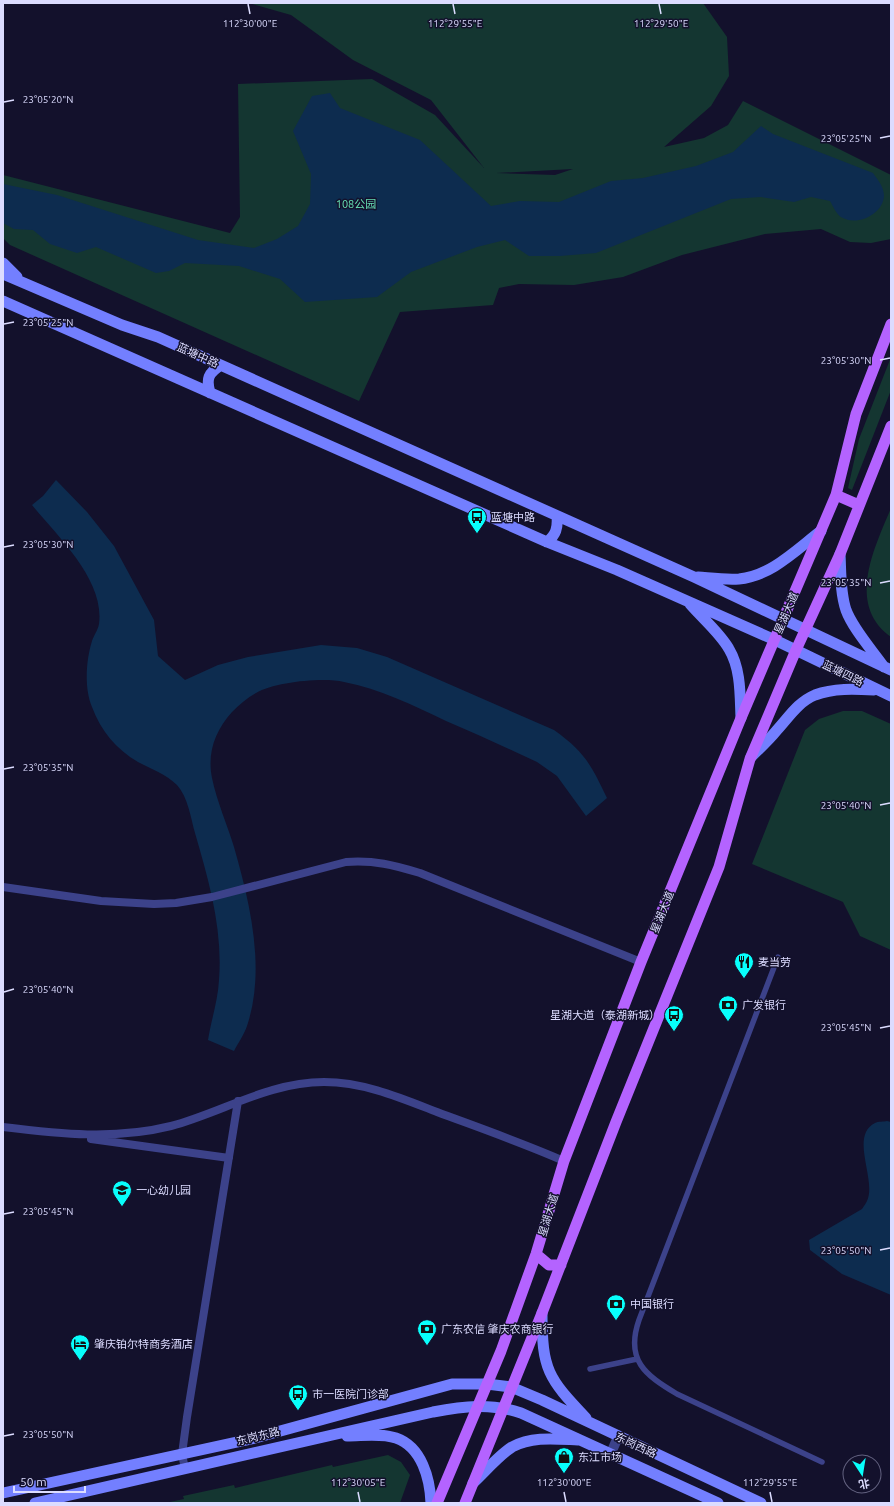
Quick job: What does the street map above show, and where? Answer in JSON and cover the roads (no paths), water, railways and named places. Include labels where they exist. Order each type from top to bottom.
[{"type":"main road","points":[[3,263],[20,280]]},
{"type":"main road","name":"蓝塘中路","points":[[3,274],[221,365],[694,577],[806,630]]},
{"type":"main road","points":[[3,301],[547,542],[617,570],[796,650]]},
{"type":"main road","points":[[3,309],[19,309]]},
{"type":"main road","name":"星湖大道","points":[[437,1503],[500,1351],[536,1254],[564,1161],[641,962],[741,718],[836,496],[856,414],[891,324]]},
{"type":"main road","points":[[210,393],[207,381],[211,372],[221,365]]},
{"type":"main road","points":[[464,1503],[542,1313],[616,1122],[719,867],[750,759],[796,650],[840,554],[891,426]]},
{"type":"main road","points":[[836,496],[859,505]]},
{"type":"main road","points":[[547,542],[554,536],[558,527],[557,516]]},
{"type":"main road","points":[[694,577],[739,579],[764,572],[785,560],[821,531]]},
{"type":"main road","points":[[840,554],[842,586],[846,610],[853,623],[888,668]]},
{"type":"main road","points":[[689,602],[721,637],[734,658],[739,688],[741,718]]},
{"type":"main road","name":"蓝塘四路","points":[[806,630],[888,668]]},
{"type":"main road","name":"蓝塘四路","points":[[796,650],[891,696]]},
{"type":"main road","points":[[750,759],[795,709],[806,700],[816,695],[832,691],[850,689],[878,690]]},
{"type":"main road","points":[[536,1254],[548,1265],[561,1265]]},
{"type":"main road","points":[[542,1313],[543,1350],[548,1370],[560,1391],[590,1423]]},
{"type":"main road","name":"东岗东路","points":[[3,1493],[255,1438],[452,1384],[486,1384],[511,1388]]},
{"type":"main road","name":"东岗西路","points":[[511,1388],[542,1400],[761,1503]]},
{"type":"main road","name":"东岗东路","points":[[35,1503],[433,1412],[477,1406],[503,1407]]},
{"type":"main road","name":"东岗西路","points":[[503,1407],[522,1413],[583,1440],[718,1503]]},
{"type":"main road","points":[[324,1437],[381,1436],[396,1438],[404,1442],[422,1462],[428,1481],[431,1503]]},
{"type":"main road","points":[[471,1484],[510,1448],[520,1444],[541,1439],[583,1440]]},
{"type":"street","points":[[3,887],[127,903],[176,903],[212,897],[346,862],[369,861],[388,863],[427,876],[641,962]]},
{"type":"street","points":[[778,957],[639,1320],[635,1332],[634,1347],[637,1359],[644,1370],[655,1380],[677,1394],[822,1462]]},
{"type":"street","points":[[65,1135],[120,1134],[171,1126],[277,1088],[324,1082],[370,1087],[526,1144],[564,1161]]},
{"type":"street","points":[[185,1469],[182,1454],[238,1101]]},
{"type":"street","points":[[3,1127],[229,1158]]},
{"type":"street","points":[[590,1369],[637,1359]]},
{"type":"street","points":[[611,1453],[618,1437]]},
{"type":"water","points":[[330,93],[340,108],[420,140],[491,206],[520,201],[559,202],[611,181],[643,178],[696,166],[733,152],[761,126],[773,134],[873,173],[882,187],[884,193],[883,202],[875,213],[869,217],[849,220],[841,217],[835,211],[830,201],[811,197],[794,202],[761,197],[731,199],[596,253],[560,256],[529,256],[505,240],[477,247],[411,272],[377,297],[305,302],[280,279],[239,266],[185,263],[169,271],[156,273],[96,247],[77,253],[50,244],[33,230],[14,229],[3,223],[3,184],[57,195],[198,240],[254,248],[277,239],[298,226],[310,204],[311,174],[293,131],[312,96]]},
{"type":"water","points":[[56,480],[87,512],[114,546],[154,620],[158,656],[185,680],[218,665],[248,657],[321,645],[357,648],[387,657],[554,730],[580,752],[591,768],[607,798],[586,816],[557,776],[537,762],[409,703],[357,685],[335,681],[312,680],[275,686],[264,689],[253,695],[232,712],[221,727],[212,751],[211,769],[219,804],[234,847],[250,913],[254,936],[255,959],[253,1004],[246,1029],[234,1051],[208,1040],[219,980],[219,943],[210,887],[189,808],[181,790],[177,785],[158,772],[130,757],[110,739],[100,724],[92,707],[89,699],[87,683],[87,665],[92,641],[99,624],[99,608],[95,591],[78,560],[32,505],[43,496]]},
{"type":"water","points":[[887,1121],[891,1122],[891,1295],[842,1274],[810,1250],[809,1240],[862,1209],[867,1201],[869,1192],[864,1138],[868,1129],[875,1123]]},
{"type":"place","name":"蓝塘中路","points":[[477,534]]},
{"type":"place","name":"麦当劳","points":[[744,979]]},
{"type":"place","name":"广发银行","points":[[728,1022]]},
{"type":"place","name":"星湖大道（泰湖新城）","points":[[674,1032]]},
{"type":"place","name":"一心幼儿园","points":[[122,1207]]},
{"type":"place","name":"中国银行","points":[[616,1321]]},
{"type":"place","name":"广东农信 肇庆农商银行","points":[[427,1346]]},
{"type":"place","name":"肇庆铂尔特商务酒店","points":[[80,1361]]},
{"type":"place","name":"市一医院门诊部","points":[[298,1411]]},
{"type":"place","name":"东江市场","points":[[564,1474]]},
{"type":"park label","name":"108公园","points":[[356,204]]}]
